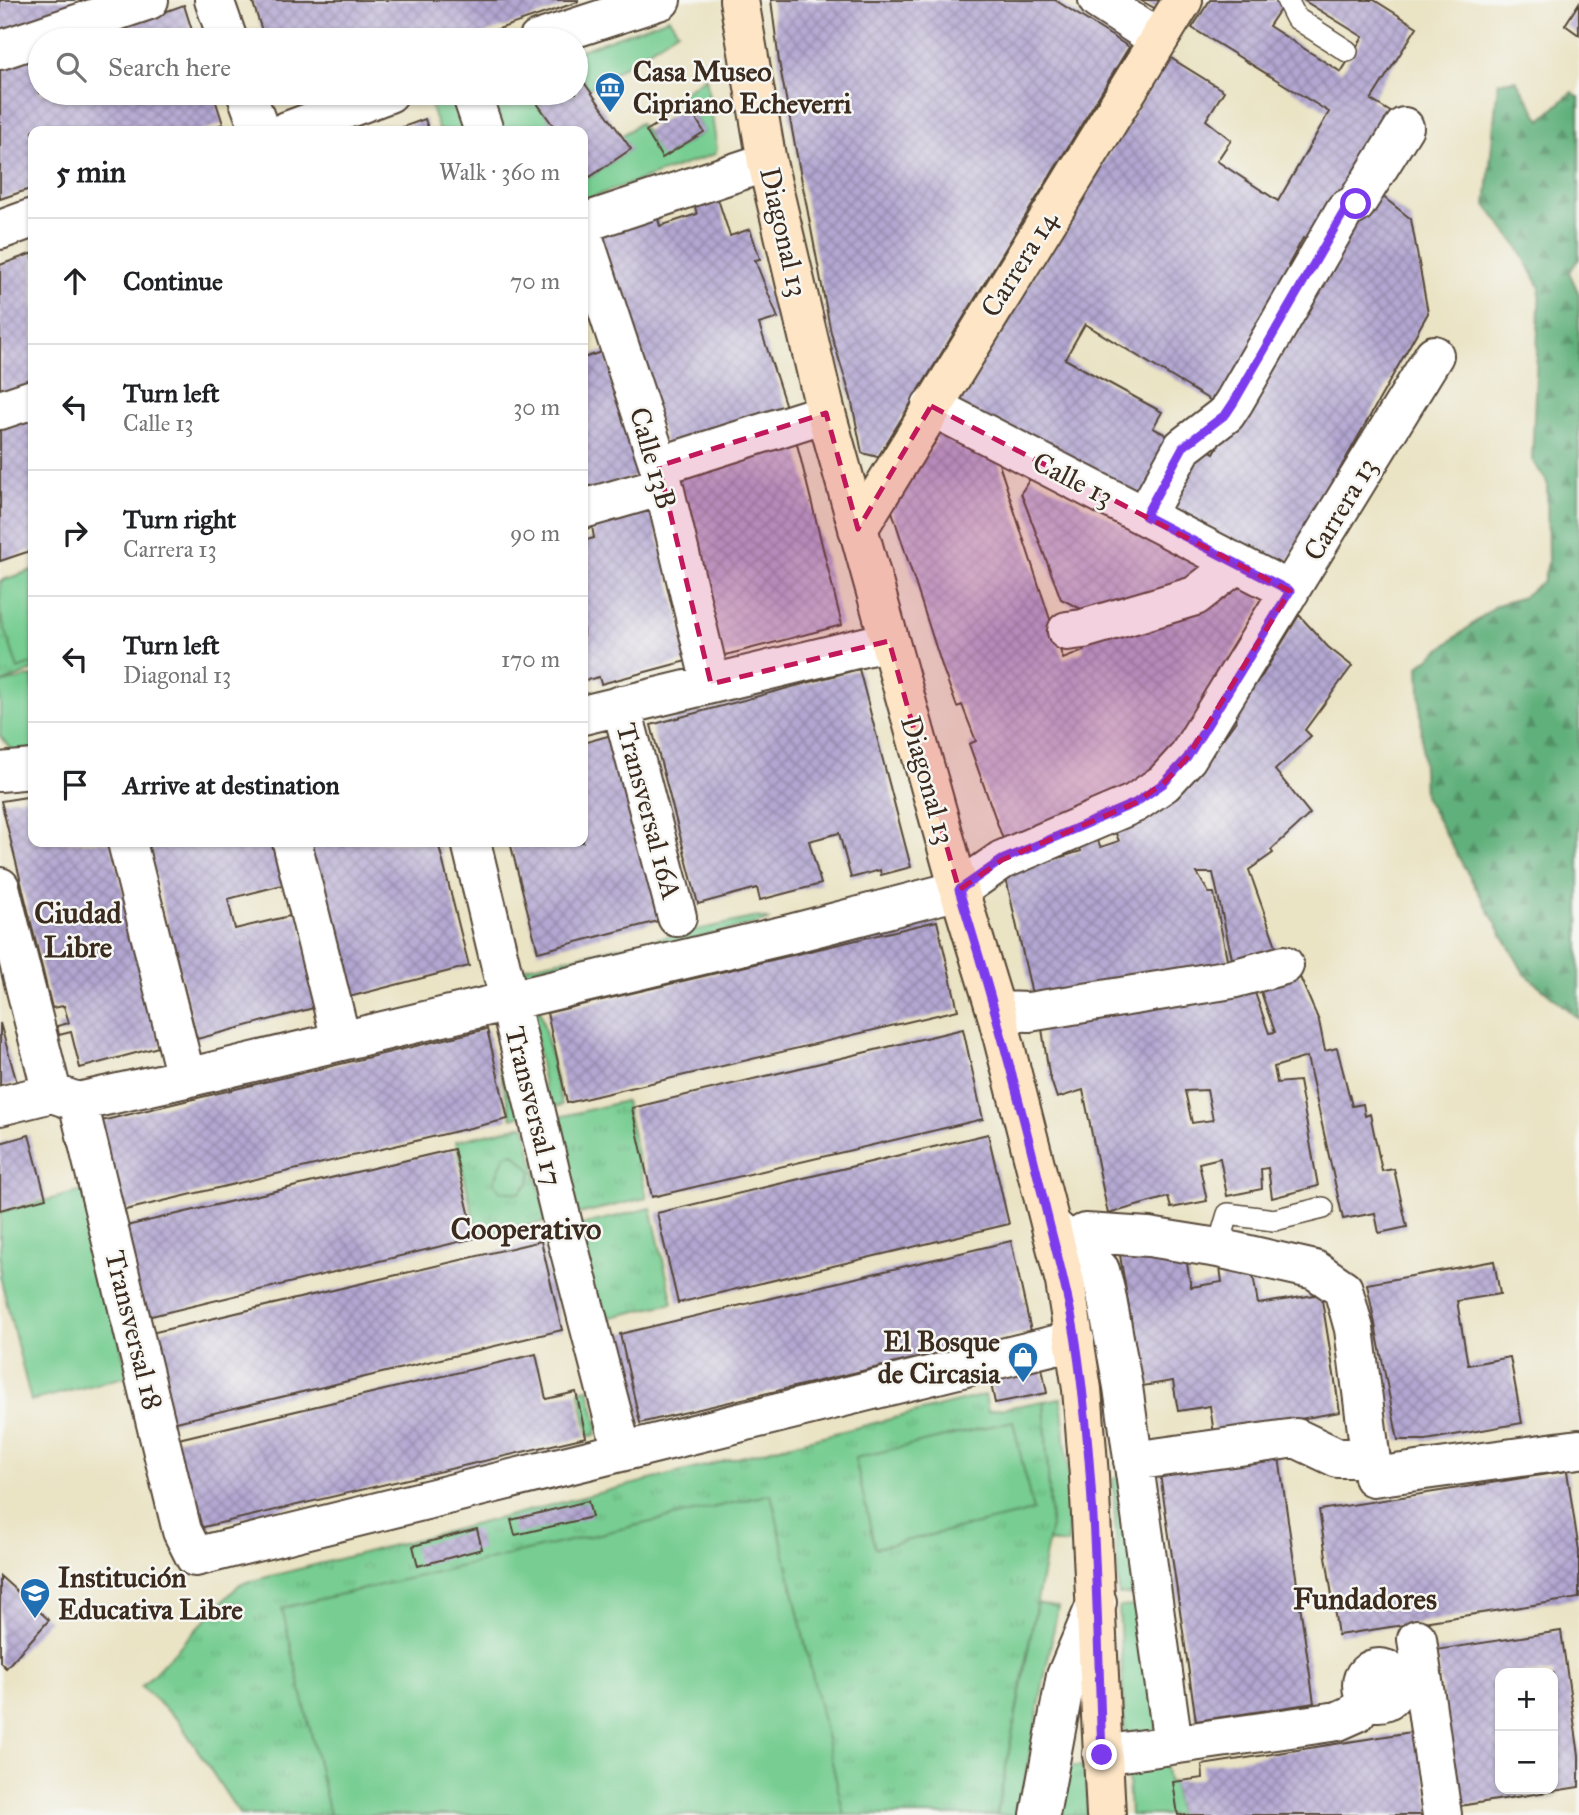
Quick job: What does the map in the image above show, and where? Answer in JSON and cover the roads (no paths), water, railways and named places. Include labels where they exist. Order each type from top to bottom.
[{"type":"main road","name":"Diagonal 13","points":[[738,0],[767,162],[826,413],[959,890],[1060,1232],[1086,1439],[1097,1602],[1106,1815]]},
{"type":"main road","name":"Carrera 14","points":[[858,529],[931,406],[1183,0]]},
{"type":"street","points":[[66,28],[149,0]]},
{"type":"street","points":[[214,0],[224,28]]},
{"type":"street","points":[[562,28],[599,10],[661,0]]},
{"type":"street","points":[[1098,0],[1158,39]]},
{"type":"street","points":[[0,50],[28,41]]},
{"type":"street","points":[[250,105],[258,126]]},
{"type":"street","points":[[300,126],[357,105]]},
{"type":"street","points":[[475,105],[482,126]]},
{"type":"street","points":[[1145,516],[1183,447],[1226,414],[1234,402],[1345,210],[1356,204],[1404,127]]},
{"type":"street","points":[[588,221],[767,162]]},
{"type":"street","points":[[0,230],[28,220]]},
{"type":"street","name":"Calle 13B","points":[[588,269],[598,336],[661,476],[711,684]]},
{"type":"street","name":"Carrera 13","points":[[959,890],[1002,860],[1135,803],[1164,783],[1187,758],[1434,355]]},
{"type":"street","points":[[0,410],[28,401]]},
{"type":"street","name":"Calle 13","points":[[931,406],[1290,591]]},
{"type":"street","points":[[588,507],[826,413]]},
{"type":"street","points":[[1067,631],[1083,629],[1195,596],[1236,564]]},
{"type":"street","points":[[588,714],[889,641]]},
{"type":"street","name":"Transversal 16A","points":[[621,705],[677,917]]},
{"type":"street","points":[[0,772],[28,769]]},
{"type":"street","points":[[128,847],[186,1078]]},
{"type":"street","points":[[293,847],[341,1040]]},
{"type":"street","name":"Transversal 17","points":[[472,847],[508,1001],[622,1451]]},
{"type":"street","name":"Transversal 18","points":[[0,887],[65,1097],[182,1531],[195,1556],[622,1451]]},
{"type":"street","points":[[0,1106],[186,1078],[959,890]]},
{"type":"street","points":[[996,1011],[1029,1012],[1232,979],[1284,965]]},
{"type":"street","points":[[1060,1232],[1150,1237],[1219,1248],[1315,1270],[1343,1289],[1354,1329],[1372,1468]]},
{"type":"street","points":[[1060,1232],[1100,1270],[1123,1387],[1173,1744]]},
{"type":"street","points":[[622,1451],[1075,1340]]},
{"type":"street","points":[[1133,1461],[1296,1438],[1338,1458],[1372,1468],[1579,1449]]},
{"type":"street","points":[[1040,1815],[1066,1676],[1097,1602]]},
{"type":"street","points":[[1417,1639],[1442,1815]]},
{"type":"street","points":[[1102,1755],[1338,1721],[1356,1713],[1367,1697]]},
{"type":"lane","points":[[1287,0],[1296,18],[1347,51]]},
{"type":"lane","points":[[1219,1248],[1228,1214],[1274,1220],[1323,1208]]},
{"type":"place","name":"Casa Museo Cipriano Echeverri","points":[[610,114]]},
{"type":"place","name":"El Bosque de Circasia","points":[[1023,1384]]},
{"type":"place","name":"Institución Educativa Libre","points":[[35,1620]]},
{"type":"district","name":"Ciudad Libre","points":[[78,930]]},
{"type":"district","name":"Cooperativo","points":[[526,1229]]},
{"type":"district","name":"Fundadores","points":[[1365,1599]]}]
